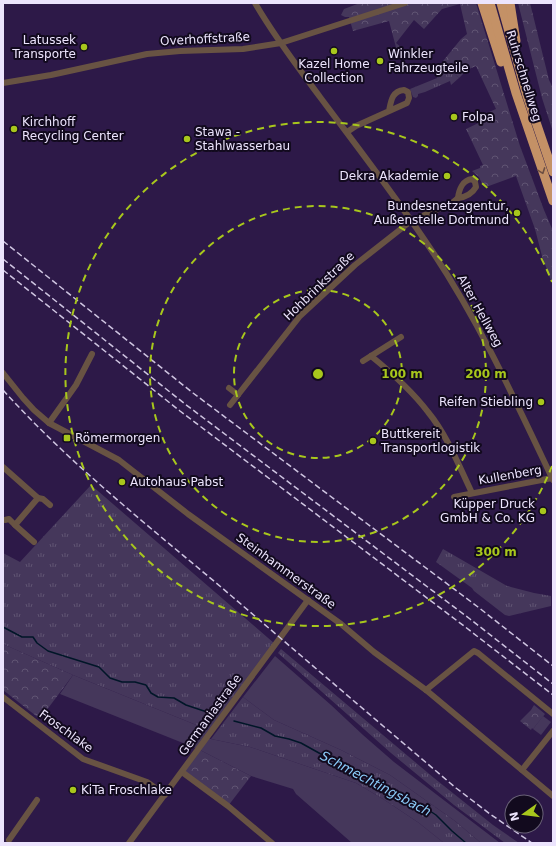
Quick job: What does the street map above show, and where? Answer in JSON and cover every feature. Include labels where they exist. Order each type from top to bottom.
[{"type":"highway","points":[[482,3],[497,51],[525,120]]},
{"type":"highway","name":"Ruhrschnellweg","points":[[490,3],[525,120],[553,201]]},
{"type":"highway","name":"Ruhrschnellweg","points":[[501,3],[523,80],[553,172]]},
{"type":"highway","points":[[510,3],[523,80]]},
{"type":"street","name":"Alter Hellweg","points":[[254,3],[281,43],[411,221],[450,279],[484,338],[552,479]]},
{"type":"street","name":"Overhoffstraße","points":[[3,83],[57,74],[147,54],[180,51],[243,49],[281,43],[404,3]]},
{"type":"street","points":[[347,132],[356,126],[389,111]]},
{"type":"street","points":[[411,221],[458,198]]},
{"type":"street","name":"Hohbrinkstraße","points":[[230,405],[300,316],[361,260],[411,221]]},
{"type":"street","points":[[363,361],[401,337]]},
{"type":"street","points":[[50,423],[76,385],[92,354]]},
{"type":"street","name":"Kullenberg","points":[[371,356],[396,377],[429,412],[440,429],[472,493]]},
{"type":"street","name":"Steinhammerstraße","points":[[3,373],[30,406],[50,423],[119,460],[188,514],[341,624],[374,652],[426,690],[553,796]]},
{"type":"street","points":[[228,388],[238,395]]},
{"type":"street","points":[[3,467],[38,498],[43,499],[50,505]]},
{"type":"street","name":"Kullenberg","points":[[454,497],[552,479]]},
{"type":"street","points":[[15,525],[38,498]]},
{"type":"street","points":[[5,520],[9,519],[34,542]]},
{"type":"street","name":"Germaniastraße","points":[[129,843],[182,772],[210,731],[308,600]]},
{"type":"street","points":[[426,690],[474,651],[553,714]]},
{"type":"street","name":"Froschlake","points":[[3,697],[83,759],[147,782],[165,795]]},
{"type":"street","points":[[522,770],[553,732]]},
{"type":"street","points":[[182,772],[228,806],[272,843]]},
{"type":"street","points":[[3,836],[10,842],[37,800]]},
{"type":"green space","points":[[360,3],[476,3],[520,146],[553,231],[553,286],[516,176],[486,187],[482,184],[479,177],[472,171],[483,165],[466,129],[491,117],[489,112],[496,109],[476,66],[467,70],[459,78],[452,72],[437,78],[439,66],[461,39],[467,34],[460,4],[442,9],[424,29],[414,20],[396,43],[403,49],[398,55],[389,21],[353,31],[349,17],[341,15],[344,9]]},
{"type":"green space","points":[[518,3],[530,3],[549,80],[553,88],[553,132],[542,98]]},
{"type":"green space","points":[[452,72],[459,78],[451,85],[450,81],[418,94],[416,98],[413,97],[410,89]]},
{"type":"green space","points":[[91,485],[275,644],[211,731],[73,675],[3,644],[3,553],[20,562]]},
{"type":"green space","points":[[443,549],[507,586],[551,596],[551,606],[509,616],[505,615],[472,588],[436,562]]},
{"type":"green space","points":[[3,644],[73,675],[40,719],[3,690]]},
{"type":"green space","points":[[281,649],[434,778],[504,834],[519,843],[505,843],[454,805],[391,753],[278,653]]},
{"type":"green space","points":[[275,656],[394,762],[500,843],[481,843],[455,821],[390,775],[341,750],[274,720],[243,697]]},
{"type":"green space","points":[[73,675],[211,731],[206,738],[250,747],[356,783],[419,823],[444,843],[352,843],[296,794],[293,789],[251,776],[198,749],[60,694]]},
{"type":"green space","points":[[243,697],[274,720],[341,750],[390,775],[455,821],[481,843],[444,843],[419,823],[356,783],[250,747],[211,739]]},
{"type":"green space","points":[[534,705],[545,714],[531,730],[520,721]]},
{"type":"green space","points":[[543,716],[551,722],[541,735],[533,729]]},
{"type":"green space","points":[[198,749],[251,776],[228,806],[182,772]]},
{"type":"waterway","name":"Schmechtingsbach","points":[[3,627],[22,637],[33,637],[37,643],[48,651],[99,667],[110,678],[122,682],[135,682],[146,685],[151,693],[158,697],[174,698],[186,705],[210,713]]},
{"type":"waterway","name":"Schmechtingsbach","points":[[234,721],[261,728],[275,736],[301,743],[328,758],[382,783],[421,809],[430,811],[436,815],[466,843]]},
{"type":"railway","points":[[3,241],[193,393],[478,607],[553,666]]},
{"type":"railway","points":[[3,259],[185,404],[470,619],[553,684]]},
{"type":"railway","points":[[3,270],[180,411],[553,695]]},
{"type":"railway","points":[[3,390],[54,443],[136,516],[456,788],[532,843]]},
{"type":"place","name":"Latussek Transporte","points":[[84,47]]},
{"type":"place","name":"Kazel Home Collection","points":[[334,51]]},
{"type":"place","name":"Winkler Fahrzeugteile","points":[[380,61]]},
{"type":"place","name":"Folpa","points":[[454,117]]},
{"type":"place","name":"Kirchhoff Recycling Center","points":[[14,129]]},
{"type":"place","name":"Stawa - Stahlwasserbau","points":[[187,139]]},
{"type":"place","name":"Dekra Akademie","points":[[447,176]]},
{"type":"place","name":"Bundesnetzagentur, Außenstelle Dortmund","points":[[517,213]]},
{"type":"place","name":"Reifen Stiebling","points":[[541,402]]},
{"type":"place","name":"Römermorgen","points":[[67,438]]},
{"type":"place","name":"Buttkereit Transportlogistik","points":[[373,441]]},
{"type":"place","name":"Autohaus Pabst","points":[[122,482]]},
{"type":"place","name":"Küpper Druck GmbH & Co. KG","points":[[543,511]]},
{"type":"place","name":"KiTa Froschlake","points":[[73,790]]}]
